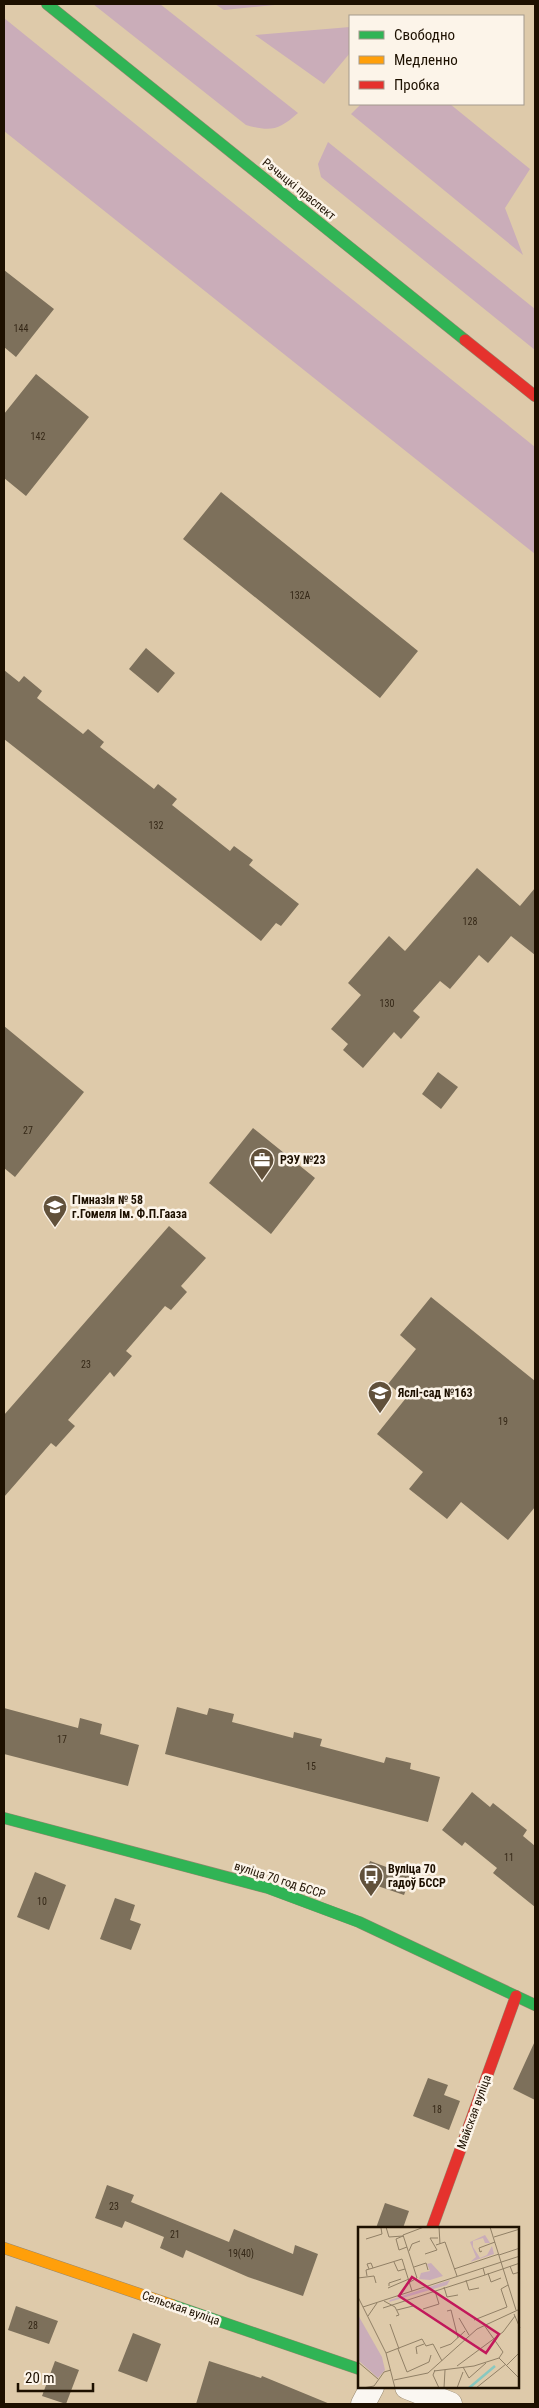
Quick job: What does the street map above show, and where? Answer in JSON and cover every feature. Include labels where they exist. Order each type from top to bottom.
[{"type":"street","name":"Рэчыцкі праспект","points":[[46,4],[535,396]]},
{"type":"street","name":"вуліца 70 год БССР","points":[[4,1818],[268,1888],[359,1922],[535,2005]]},
{"type":"street","name":"Майская вуліца","points":[[432,2227],[516,1996]]},
{"type":"street","name":"Сельская вуліца","points":[[4,2248],[358,2369]]},
{"type":"street","points":[[363,2404],[371,2388]]},
{"type":"street","points":[[410,2388],[450,2404]]},
{"type":"shaded area","points":[[93,4],[160,4],[298,113],[285,123],[274,128],[268,129],[246,125]]},
{"type":"shaded area","points":[[215,4],[285,4],[224,10]]},
{"type":"shaded area","points":[[4,18],[535,447],[535,554],[4,131]]},
{"type":"shaded area","points":[[349,27],[349,54],[324,84],[255,35]]},
{"type":"shaded area","points":[[360,105],[451,105],[530,169],[505,208],[523,255],[351,114]]},
{"type":"shaded area","points":[[328,142],[535,309],[535,350],[321,177],[318,164]]},
{"type":"building","points":[[4,270],[54,309],[16,357],[4,347]]},
{"type":"building","points":[[36,374],[89,417],[26,496],[4,478],[4,414]]},
{"type":"building","points":[[221,492],[418,651],[380,698],[183,539]]},
{"type":"building","points":[[146,648],[175,673],[158,693],[129,669]]},
{"type":"building","points":[[4,670],[19,682],[24,676],[42,691],[37,698],[83,734],[88,729],[104,742],[100,747],[154,789],[158,784],[177,799],[172,805],[230,851],[234,846],[253,860],[249,865],[299,904],[281,926],[276,923],[261,941],[4,739]]},
{"type":"building","points":[[477,868],[520,906],[535,888],[535,955],[511,936],[488,963],[479,955],[450,989],[440,981],[413,1011],[420,1017],[401,1039],[394,1032],[363,1068],[343,1050],[348,1044],[331,1029],[361,995],[348,983],[389,936],[405,951]]},
{"type":"building","points":[[4,1026],[84,1092],[15,1177],[4,1168]]},
{"type":"building","points":[[438,1072],[458,1087],[441,1109],[422,1094]]},
{"type":"building","name":"РЭУ №23","points":[[253,1128],[315,1178],[271,1234],[209,1183]]},
{"type":"building","points":[[169,1226],[206,1258],[181,1286],[187,1292],[171,1310],[165,1306],[126,1351],[132,1356],[114,1377],[110,1372],[68,1420],[75,1426],[56,1447],[51,1443],[4,1497],[4,1415]]},
{"type":"building","points":[[431,1297],[535,1381],[535,1507],[508,1540],[461,1502],[447,1519],[409,1489],[423,1472],[377,1434],[406,1398],[388,1384],[416,1349],[400,1335]]},
{"type":"building","points":[[177,1707],[207,1715],[209,1708],[234,1714],[232,1722],[293,1738],[294,1732],[322,1739],[320,1746],[384,1763],[386,1757],[411,1763],[410,1769],[440,1777],[428,1822],[165,1754]]},
{"type":"building","points":[[4,1708],[78,1728],[80,1718],[102,1724],[100,1734],[139,1745],[128,1786],[4,1754]]},
{"type":"building","points":[[472,1792],[490,1807],[493,1803],[527,1830],[523,1836],[535,1846],[535,1907],[493,1873],[497,1868],[465,1842],[462,1846],[442,1830]]},
{"type":"building","points":[[370,1861],[411,1876],[404,1895],[363,1881]]},
{"type":"building","points":[[35,1872],[66,1885],[49,1930],[17,1917]]},
{"type":"building","points":[[115,1898],[135,1905],[130,1920],[141,1924],[131,1950],[100,1939]]},
{"type":"building","points":[[535,2041],[535,2100],[513,2089]]},
{"type":"building","points":[[428,2078],[448,2085],[444,2095],[460,2101],[449,2130],[413,2116]]},
{"type":"building","points":[[107,2185],[134,2195],[131,2202],[229,2242],[234,2229],[293,2254],[295,2245],[318,2254],[303,2296],[248,2277],[186,2250],[183,2258],[160,2248],[164,2237],[125,2221],[122,2228],[95,2218]]},
{"type":"building","points":[[385,2203],[409,2211],[403,2227],[376,2227]]},
{"type":"building","points":[[16,2306],[58,2321],[49,2344],[8,2330]]},
{"type":"building","points":[[133,2333],[161,2344],[147,2382],[118,2371]]},
{"type":"building","points":[[55,2361],[79,2370],[66,2404],[42,2396]]},
{"type":"building","points":[[209,2361],[261,2378],[262,2376],[330,2404],[196,2404]]},
{"type":"traffic: fast","points":[[47,4],[465,340]]},
{"type":"traffic: fast","points":[[4,1818],[268,1888],[359,1922],[535,2005]]},
{"type":"traffic: fast","points":[[172,2305],[358,2369]]},
{"type":"traffic: slow","points":[[4,2248],[172,2305]]},
{"type":"traffic: jam","points":[[465,340],[535,396]]},
{"type":"traffic: jam","points":[[432,2227],[516,1996]]},
{"type":"place","name":"РЭУ №23","points":[[262,1181]]},
{"type":"place","name":"Гімназія № 58 г.Гомеля ім. Ф.П.Гааза","points":[[55,1228]]},
{"type":"place","name":"Яслі-сад №163","points":[[380,1414]]},
{"type":"place","name":"Вуліца 70 гадоў БССР","points":[[371,1897]]}]
